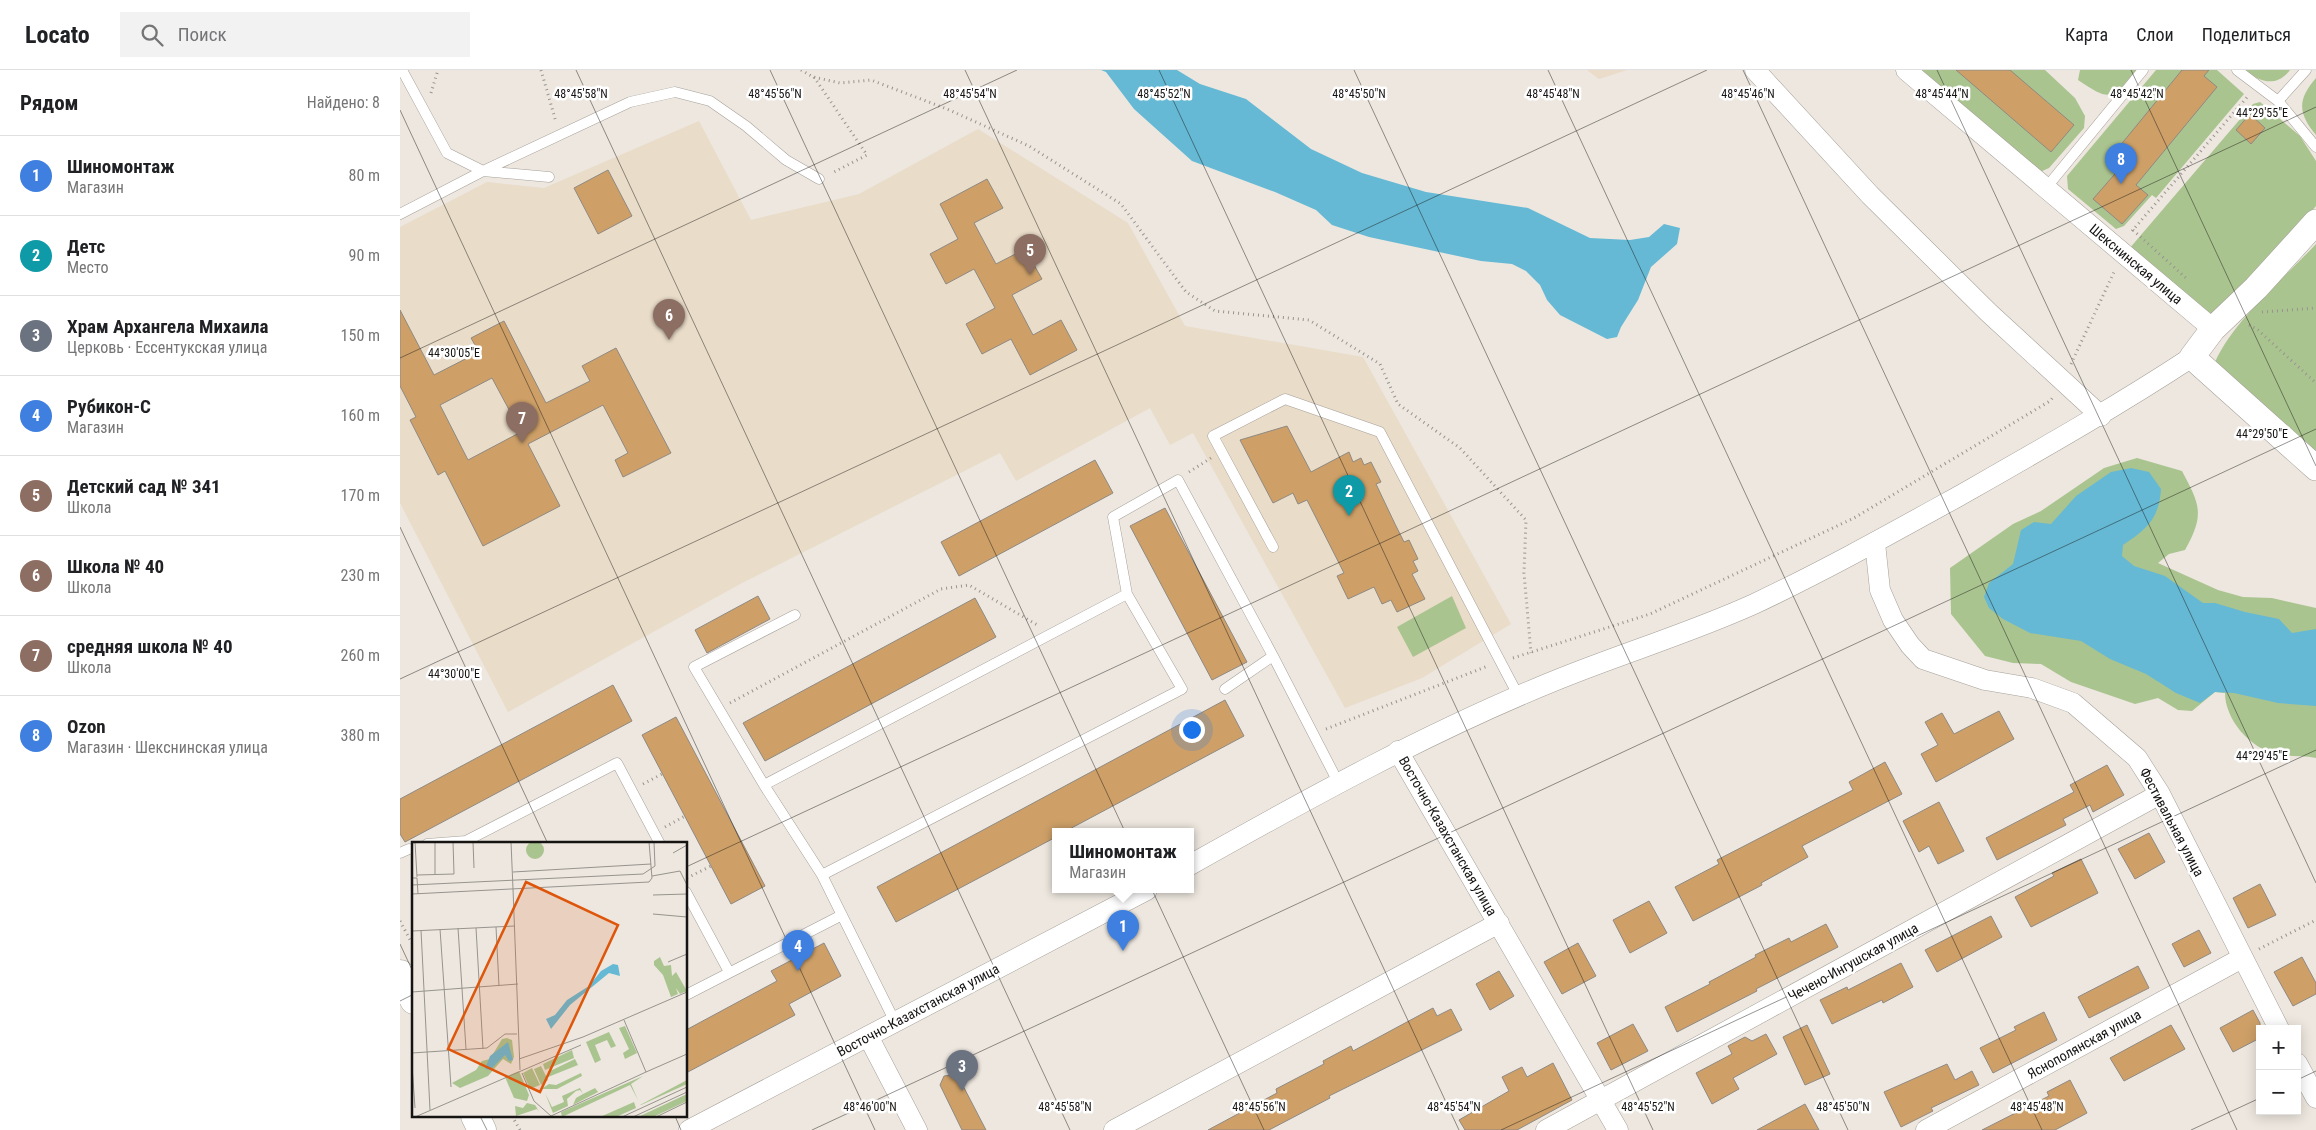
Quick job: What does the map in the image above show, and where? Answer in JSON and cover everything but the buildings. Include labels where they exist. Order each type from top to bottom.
[{"type":"main road","points":[[400,974],[412,996]]},
{"type":"main road","points":[[476,1118],[482,1130]]},
{"type":"street","points":[[1754,70],[1870,195],[2062,382],[2101,416]]},
{"type":"street","name":"Шекснинская улица","points":[[1906,70],[2120,251],[2220,322]]},
{"type":"street","points":[[1398,751],[1519,697],[1753,604],[1875,543],[2101,416],[2192,357],[2220,322],[2256,288],[2316,222]]},
{"type":"street","points":[[2192,357],[2316,468]]},
{"type":"street","name":"Фестивальная улица","points":[[1875,543],[1880,590],[1893,620],[1910,644],[1924,659],[1985,680],[2032,688],[2073,704],[2137,758],[2160,794],[2277,1025]]},
{"type":"street","name":"Восточно-Казахстанская улица","points":[[1194,863],[1338,782],[1398,751],[1618,1130]]},
{"type":"street","name":"Чечено-Ингушская улица","points":[[1546,1130],[2160,794]]},
{"type":"street","name":"Восточно-Казахстанская улица","points":[[689,1130],[1141,893]]},
{"type":"street","points":[[1114,1130],[1499,923]]},
{"type":"street","name":"Яснополянская улица","points":[[1926,1130],[2242,958]]},
{"type":"street","points":[[868,1036],[917,1130]]},
{"type":"street","points":[[2301,1070],[2316,1098]]},
{"type":"lane","points":[[402,70],[447,153],[483,171],[549,177]]},
{"type":"lane","points":[[2046,188],[2143,70]]},
{"type":"lane","points":[[2237,70],[2278,101],[2316,147]]},
{"type":"lane","points":[[2278,101],[2306,70]]},
{"type":"lane","points":[[400,214],[483,171],[630,102],[675,92],[710,101],[746,126],[786,160],[819,179]]},
{"type":"lane","points":[[1273,547],[1214,436],[1286,398],[1380,432],[1519,697]]},
{"type":"lane","points":[[822,875],[1182,689],[1128,594],[1113,517],[1178,480],[1315,735],[1338,782]]},
{"type":"lane","points":[[764,785],[1128,594]]},
{"type":"lane","points":[[795,615],[694,667],[764,785],[822,875],[895,1022]]},
{"type":"lane","points":[[1224,689],[1273,656]]},
{"type":"lane","points":[[467,842],[617,763],[659,842]]},
{"type":"lane","points":[[688,896],[729,972]]},
{"type":"lane","points":[[688,994],[842,915]]},
{"type":"path","points":[[541,70],[559,135]]},
{"type":"path","points":[[801,70],[814,77],[840,83],[871,80],[947,109],[1029,146],[1120,204],[1186,292],[1208,306],[1215,310],[1309,320],[1380,364],[1398,404],[1460,448],[1526,520],[1524,573],[1531,653]]},
{"type":"path","points":[[814,77],[867,155],[819,179]]},
{"type":"path","points":[[1315,735],[1501,662],[1650,614],[1854,518],[2050,401],[2062,382],[2120,251],[2133,230],[2258,85]]},
{"type":"path","points":[[2133,230],[2191,283]]},
{"type":"path","points":[[2220,322],[2316,308]]},
{"type":"path","points":[[2220,322],[2258,330],[2316,383]]},
{"type":"path","points":[[1178,480],[1222,451]]},
{"type":"path","points":[[719,709],[941,589],[969,585],[1053,633]]},
{"type":"path","points":[[632,790],[662,774]]},
{"type":"path","points":[[654,832],[685,816]]},
{"type":"path","points":[[688,878],[711,866]]},
{"type":"path","points":[[2242,958],[2316,920]]},
{"type":"path","points":[[400,921],[412,943]]},
{"type":"path","points":[[513,1118],[520,1130]]},
{"type":"shaded area","points":[[1587,70],[1627,70],[1599,79]]},
{"type":"shaded area","points":[[699,121],[751,220],[859,194],[978,129],[1128,223],[1185,326],[1363,357],[1511,624],[1422,678],[1345,708],[1193,433],[1170,445],[1150,408],[1016,481],[1000,453],[742,583],[508,712],[400,503],[400,227],[487,182],[544,188]]},
{"type":"green space","points":[[1920,70],[2045,70],[2075,98],[2085,116],[2084,128],[2049,168],[2040,172]]},
{"type":"green space","points":[[2080,70],[2137,70],[2116,92],[2105,95],[2078,80]]},
{"type":"green space","points":[[2156,70],[2217,70],[2244,94],[2156,198],[2152,195],[2124,226],[2116,229],[2068,189],[2067,176]]},
{"type":"green space","points":[[2244,70],[2290,70],[2279,79],[2268,81],[2256,78]]},
{"type":"green space","points":[[2316,78],[2316,135],[2306,120],[2302,106],[2305,93]]},
{"type":"green space","points":[[2260,102],[2300,136],[2316,161],[2316,206],[2271,261],[2211,319],[2129,249],[2253,104]]},
{"type":"green space","points":[[2316,244],[2316,456],[2215,362],[2223,346],[2247,315]]},
{"type":"green space","points":[[2137,458],[2182,471],[2193,493],[2198,510],[2196,527],[2185,550],[2169,554],[2158,563],[2218,590],[2243,597],[2272,598],[2316,608],[2316,758],[2277,754],[2257,746],[2234,722],[2229,713],[2225,693],[2215,692],[2192,711],[2178,710],[2158,698],[2135,704],[2071,682],[2041,664],[2013,663],[1985,656],[1951,614],[1950,568],[2013,524],[2041,511],[2104,468]]},
{"type":"green space","points":[[1452,596],[1466,628],[1413,657],[1397,627]]},
{"type":"water","points":[[1101,70],[1177,70],[1200,84],[1246,99],[1311,149],[1362,173],[1426,192],[1528,208],[1590,238],[1630,240],[1649,237],[1664,224],[1680,228],[1677,244],[1651,267],[1638,300],[1617,337],[1607,339],[1560,315],[1547,300],[1540,285],[1526,271],[1512,264],[1481,261],[1369,237],[1332,225],[1316,210],[1275,192],[1192,161],[1134,109],[1106,72]]},
{"type":"water","points":[[2131,468],[2149,472],[2161,489],[2160,499],[2158,508],[2150,522],[2139,534],[2123,545],[2122,556],[2134,566],[2165,576],[2203,603],[2215,603],[2279,619],[2292,633],[2316,629],[2316,706],[2278,703],[2234,693],[2215,692],[2200,703],[2176,693],[2146,674],[2110,659],[2081,641],[2030,633],[2003,619],[1989,608],[1984,597],[1989,583],[2013,564],[2021,530],[2034,522],[2051,524],[2076,496],[2111,472]]},
{"type":"place","name":"Ozon","points":[[2121,184]]},
{"type":"place","name":"Детский сад № 341","points":[[1030,275]]},
{"type":"place","name":"Школа № 40","points":[[669,340]]},
{"type":"place","name":"средняя школа № 40","points":[[522,443]]},
{"type":"place","name":"Детс","points":[[1349,516]]},
{"type":"place","name":"Шиномонтаж","points":[[1123,951]]},
{"type":"place","name":"Рубикон-С","points":[[798,971]]},
{"type":"place","name":"Храм Архангела Михаила","points":[[962,1091]]}]
